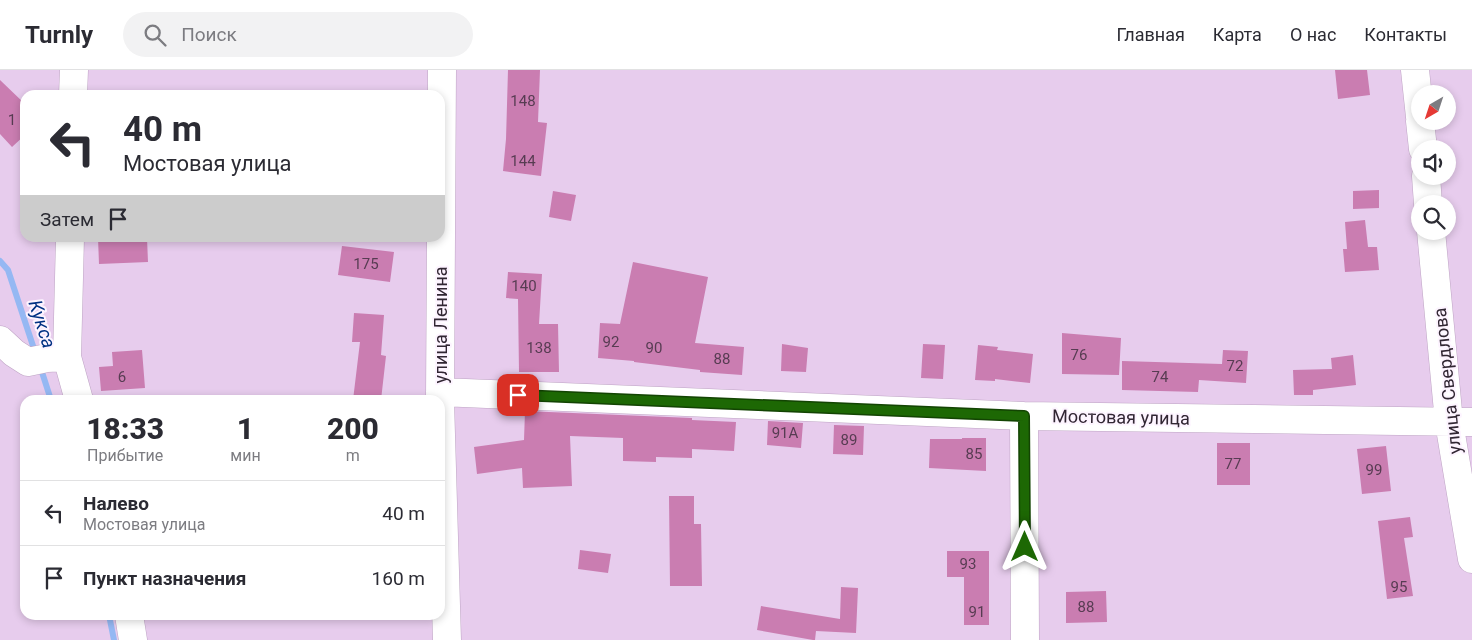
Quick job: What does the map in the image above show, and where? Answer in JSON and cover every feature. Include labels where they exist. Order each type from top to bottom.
[{"type":"street","points":[[73,90],[74,70]]},
{"type":"street","name":"улица Ленина","points":[[442,70],[442,90]]},
{"type":"street","points":[[1416,70],[1417,85]]},
{"type":"street","name":"улица Свердлова","points":[[1432,240],[1461,422],[1472,559]]},
{"type":"street","points":[[47,359],[69,242]]},
{"type":"street","name":"улица Ленина","points":[[440,395],[441,242]]},
{"type":"street","points":[[0,340],[14,353],[47,359],[75,395]]},
{"type":"street","name":"Мостовая улица","points":[[445,398],[1024,416],[1461,422]]},
{"type":"street","points":[[1024,416],[1025,640]]},
{"type":"street","name":"улица Ленина","points":[[445,549],[448,640]]},
{"type":"street","points":[[130,620],[133,640]]},
{"type":"building","points":[[508,70],[540,70],[538,122],[547,123],[541,176],[503,171]]},
{"type":"building","points":[[1335,70],[1367,70],[1370,95],[1338,99]]},
{"type":"building","points":[[0,80],[20,99],[20,140],[12,147],[0,134]]},
{"type":"building","points":[[1379,190],[1379,208],[1353,209],[1353,191]]},
{"type":"building","points":[[553,191],[576,195],[571,221],[549,217]]},
{"type":"building","points":[[1365,220],[1368,247],[1377,247],[1379,270],[1345,272],[1343,249],[1347,249],[1345,222]]},
{"type":"building","points":[[98,242],[147,242],[148,262],[99,264]]},
{"type":"building","points":[[342,246],[394,252],[390,282],[338,275]]},
{"type":"building","points":[[633,262],[708,277],[695,343],[744,347],[742,375],[700,372],[700,370],[598,358],[600,323],[620,324]]},
{"type":"building","points":[[508,272],[542,274],[539,324],[558,324],[559,372],[519,372],[518,299],[506,298]]},
{"type":"building","points":[[354,313],[384,315],[381,355],[386,356],[382,395],[354,395],[360,342],[352,342]]},
{"type":"building","points":[[1062,333],[1121,338],[1119,375],[1062,374]]},
{"type":"building","points":[[782,344],[808,348],[806,372],[781,371]]},
{"type":"building","points":[[923,344],[945,345],[943,379],[921,378]]},
{"type":"building","points":[[978,345],[998,347],[997,350],[1033,354],[1030,383],[995,379],[995,381],[975,380]]},
{"type":"building","points":[[142,350],[145,388],[101,391],[99,367],[113,366],[112,352]]},
{"type":"building","points":[[1223,350],[1248,351],[1246,383],[1199,380],[1198,392],[1122,390],[1122,361],[1222,364]]},
{"type":"building","points":[[1353,355],[1356,385],[1313,390],[1313,395],[1294,395],[1293,370],[1332,369],[1331,358]]},
{"type":"building","points":[[525,411],[692,418],[692,420],[736,422],[734,451],[692,449],[692,458],[656,457],[656,462],[623,461],[623,438],[570,436],[572,486],[523,488],[522,468],[477,474],[474,447],[524,440]]},
{"type":"building","points":[[768,421],[803,423],[801,448],[767,445]]},
{"type":"building","points":[[834,425],[864,426],[863,455],[833,454]]},
{"type":"building","points":[[986,438],[986,471],[929,468],[930,439]]},
{"type":"building","points":[[1217,443],[1250,443],[1250,485],[1217,485]]},
{"type":"building","points":[[1386,446],[1391,491],[1362,494],[1357,449]]},
{"type":"building","points":[[669,496],[694,496],[694,524],[701,524],[702,586],[670,586]]},
{"type":"building","points":[[1410,517],[1413,537],[1404,538],[1413,596],[1387,599],[1378,521]]},
{"type":"building","points":[[580,550],[611,554],[608,573],[578,569]]},
{"type":"building","points":[[947,551],[989,551],[989,625],[964,625],[964,577],[947,577]]},
{"type":"building","points":[[841,587],[858,588],[856,633],[816,631],[815,640],[813,640],[757,630],[761,606],[840,619]]},
{"type":"building","points":[[1106,591],[1107,622],[1066,623],[1066,592]]},
{"type":"waterway","name":"Кукса","points":[[0,261],[8,270],[36,355]]},
{"type":"waterway","name":"Кукса","points":[[40,366],[49,395]]},
{"type":"waterway","name":"Кукса","points":[[110,620],[114,640]]},
{"type":"route","points":[[518,395],[1024,416],[1025,547]]}]
